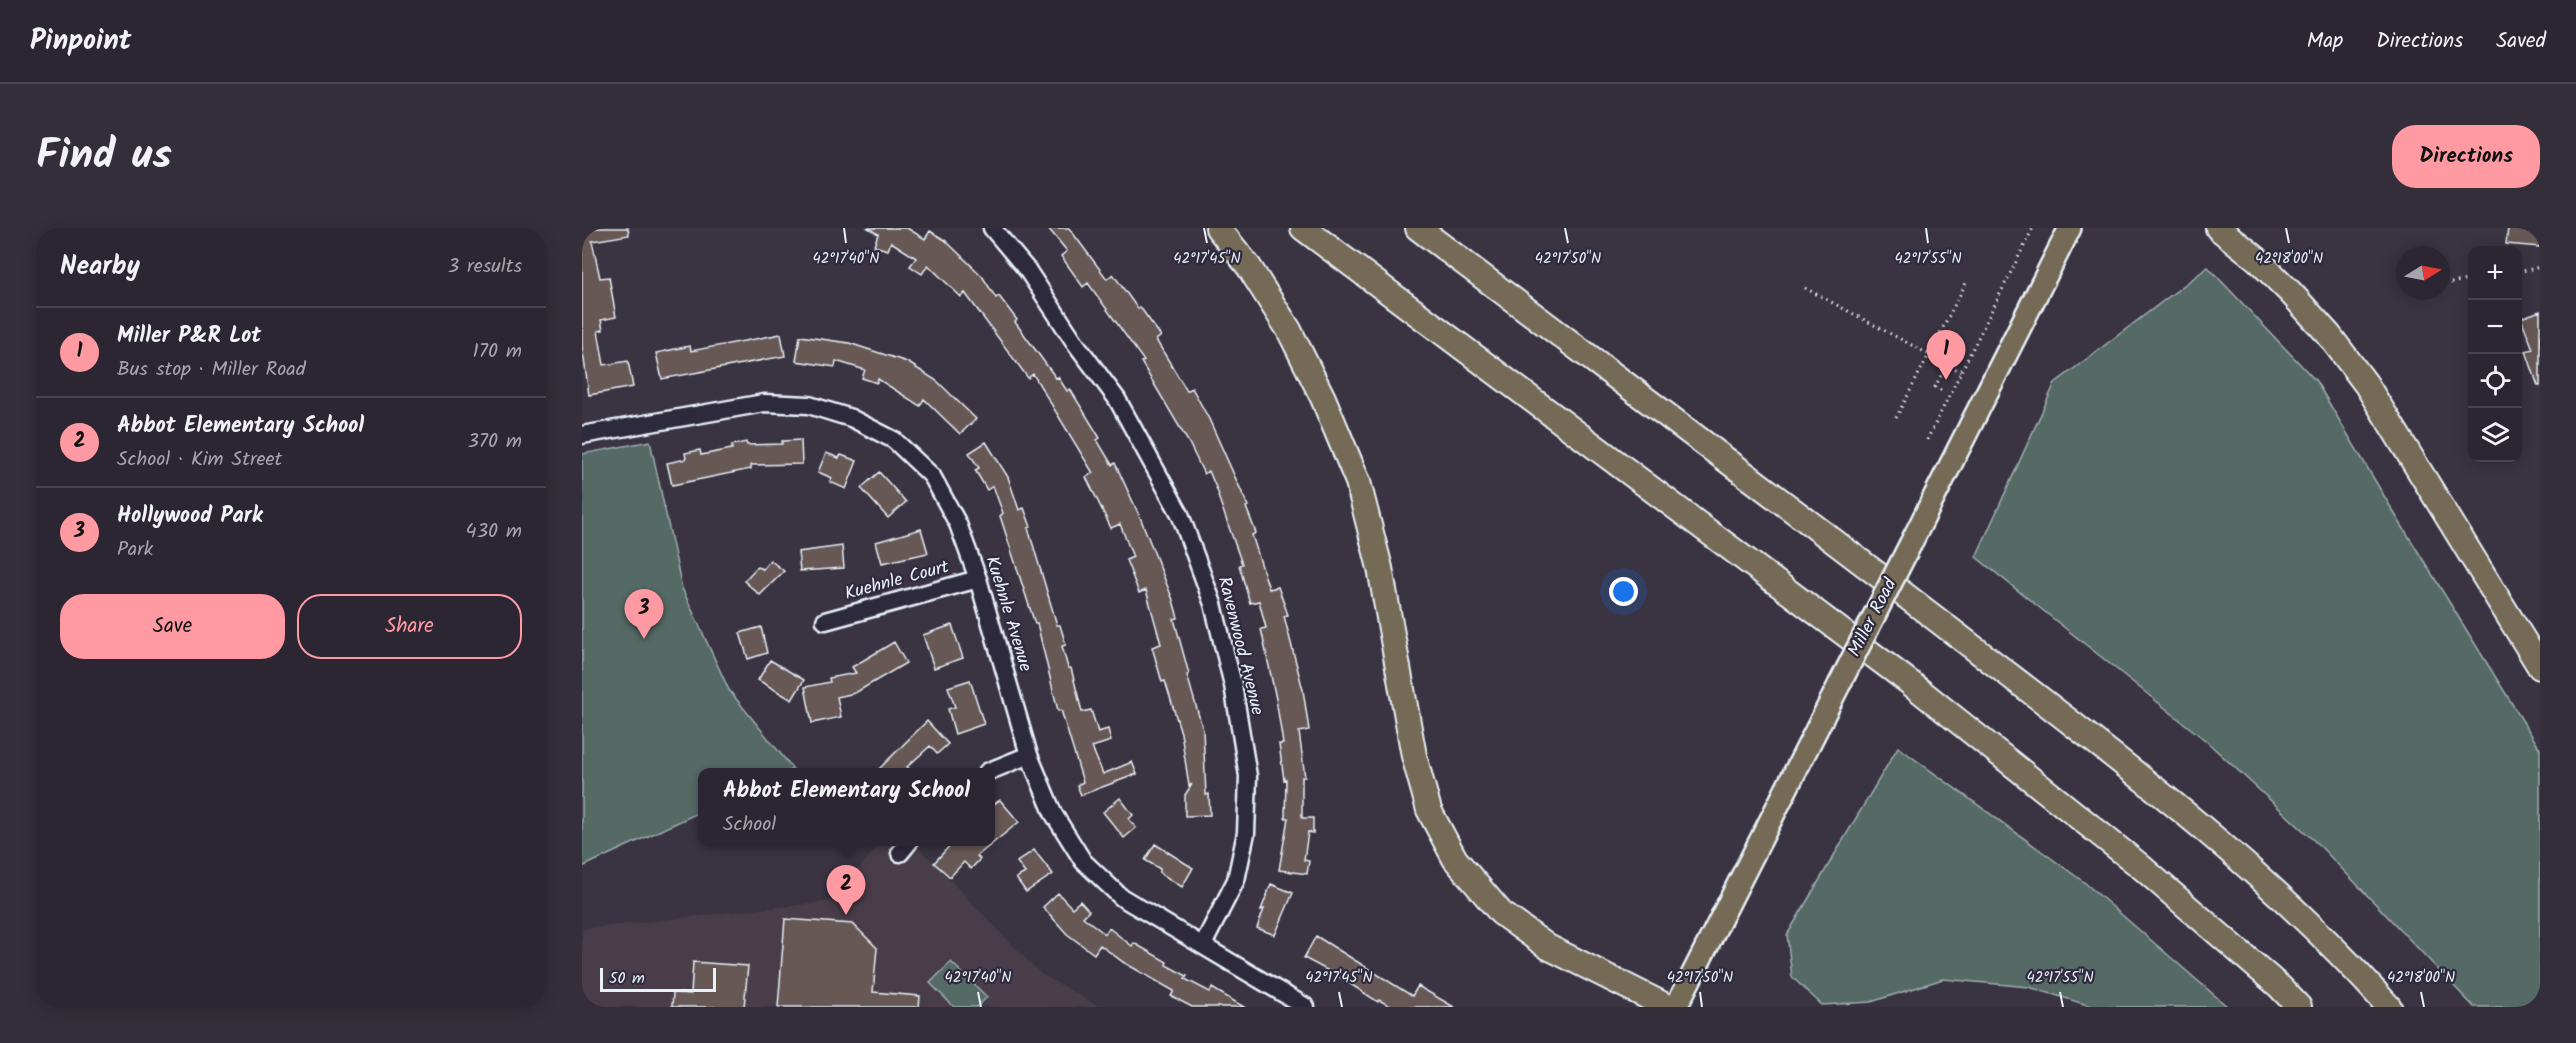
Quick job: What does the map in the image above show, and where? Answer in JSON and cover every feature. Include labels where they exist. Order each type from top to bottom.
[{"type":"highway","points":[[1218,228],[1249,267],[1289,330],[1323,398],[1358,482],[1380,568],[1414,756],[1429,810],[1455,859],[1501,913],[1548,946],[1668,1007]]},
{"type":"highway","points":[[1303,228],[1909,682],[2139,865],[2280,987],[2299,1007]]},
{"type":"highway","points":[[1418,228],[2159,790],[2271,887],[2390,1007]]},
{"type":"highway","points":[[2218,228],[2257,259],[2292,294],[2329,335],[2366,384],[2540,667]]},
{"type":"main road","name":"Miller Road","points":[[1676,1007],[2070,228]]},
{"type":"street","name":"Ravenwood Avenue","points":[[992,228],[1028,271],[1076,344],[1117,399],[1180,514],[1213,604],[1233,685],[1248,776],[1245,833],[1236,880],[1203,945]]},
{"type":"street","name":"Kuehnle Avenue","points":[[582,435],[764,403],[809,405],[851,418],[894,441],[932,476],[958,524],[978,579],[1029,755],[1053,813],[1083,861],[1121,897],[1306,1007]]},
{"type":"street","name":"Kuehnle Court","points":[[825,621],[978,579]]},
{"type":"street","points":[[995,769],[1029,755]]},
{"type":"path","points":[[1927,440],[2033,228]]},
{"type":"path","points":[[2522,271],[2540,267]]},
{"type":"path","points":[[2451,283],[2468,280]]},
{"type":"path","points":[[1896,418],[1966,283]]},
{"type":"path","points":[[1805,288],[1930,352],[1961,372]]},
{"type":"path","points":[[1941,390],[1935,387],[1947,364]]},
{"type":"shaded area","points":[[878,846],[917,846],[1041,974],[1100,1007],[582,1007],[582,929],[833,901]]},
{"type":"green space","points":[[2208,267],[2316,381],[2396,516],[2540,749],[2540,1007],[2474,1007],[2322,848],[2205,740],[1976,557],[2055,383]]},
{"type":"green space","points":[[650,441],[682,588],[729,690],[792,768],[698,768],[698,813],[582,867],[582,454]]},
{"type":"green space","points":[[1898,747],[2084,882],[2228,1007],[2094,1007],[2029,987],[1943,979],[1871,1002],[1822,1005],[1792,977],[1787,935]]},
{"type":"green space","points":[[951,962],[987,997],[977,1007],[954,1007],[930,983]]},
{"type":"building","points":[[582,228],[628,228],[629,235],[592,241],[600,278],[609,277],[616,317],[601,320],[603,330],[598,331],[604,365],[628,361],[633,387],[589,395],[582,345]]},
{"type":"building","points":[[868,228],[907,228],[925,239],[930,231],[945,240],[982,276],[996,298],[999,296],[1056,378],[1058,377],[1067,391],[1070,389],[1100,438],[1097,440],[1112,465],[1115,463],[1140,517],[1178,618],[1174,619],[1203,730],[1206,795],[1209,794],[1210,815],[1185,816],[1185,795],[1192,784],[1189,786],[1181,733],[1152,647],[1161,644],[1146,590],[1139,593],[1126,560],[1133,557],[1120,524],[1111,528],[1086,477],[1093,473],[1033,374],[1028,378],[965,293],[961,297],[928,265],[922,274],[910,266],[916,258],[891,242],[888,250],[874,246],[878,234]]},
{"type":"building","points":[[1048,228],[1069,228],[1107,279],[1113,274],[1161,336],[1156,340],[1187,391],[1192,388],[1209,419],[1248,506],[1246,507],[1256,533],[1252,535],[1269,589],[1278,587],[1288,615],[1284,616],[1303,690],[1309,730],[1299,732],[1305,777],[1302,777],[1302,818],[1313,818],[1313,833],[1308,832],[1304,860],[1309,861],[1307,874],[1279,870],[1288,818],[1285,818],[1286,779],[1284,780],[1279,744],[1283,744],[1276,699],[1261,629],[1266,628],[1259,601],[1250,603],[1239,565],[1242,564],[1219,495],[1209,471],[1204,474],[1189,443],[1141,362],[1144,361],[1088,283],[1083,287],[1061,256],[1067,251]]},
{"type":"building","points":[[2508,228],[2537,228],[2540,230],[2540,247],[2506,244]]},
{"type":"building","points":[[2540,311],[2540,386],[2538,386],[2526,351],[2533,349],[2522,318]]},
{"type":"building","points":[[781,334],[785,356],[662,379],[656,353],[690,346],[691,351]]},
{"type":"building","points":[[800,336],[849,343],[907,362],[937,381],[976,419],[960,434],[924,399],[920,406],[878,379],[877,383],[862,378],[865,370],[836,361],[835,367],[796,361]]},
{"type":"building","points":[[801,440],[802,464],[751,465],[751,469],[672,485],[667,463],[686,459],[685,453],[700,450],[701,455],[732,449],[732,445],[746,442],[747,445],[782,444],[782,441]]},
{"type":"building","points":[[986,442],[1008,477],[1019,510],[1024,508],[1031,527],[1028,528],[1057,625],[1060,625],[1066,645],[1062,646],[1068,668],[1071,668],[1082,712],[1091,710],[1098,732],[1108,729],[1111,741],[1092,747],[1103,774],[1132,762],[1137,774],[1081,795],[1077,785],[1083,782],[1061,710],[1058,711],[1037,623],[1035,624],[1000,516],[1003,513],[993,486],[987,490],[975,470],[979,468],[969,453]]},
{"type":"building","points":[[826,453],[839,458],[841,455],[857,461],[846,489],[830,482],[832,478],[818,472]]},
{"type":"building","points":[[879,472],[906,502],[888,518],[861,488]]},
{"type":"building","points":[[921,529],[928,553],[882,563],[876,542]]},
{"type":"building","points":[[842,546],[844,568],[800,571],[798,552]]},
{"type":"building","points":[[770,560],[784,571],[760,595],[744,581],[757,567],[763,569]]},
{"type":"building","points":[[952,625],[963,658],[934,668],[923,635]]},
{"type":"building","points":[[761,627],[767,653],[748,659],[740,633]]},
{"type":"building","points":[[894,642],[906,663],[855,693],[837,697],[841,717],[812,723],[805,687],[830,682],[829,678],[856,673],[852,667]]},
{"type":"building","points":[[770,660],[804,680],[792,700],[758,680]]},
{"type":"building","points":[[970,680],[984,724],[955,734],[948,709],[955,707],[948,687]]},
{"type":"building","points":[[927,721],[948,744],[937,754],[930,746],[908,768],[880,768]]},
{"type":"building","points":[[1120,798],[1133,815],[1129,819],[1136,828],[1124,838],[1103,812]]},
{"type":"building","points":[[1000,800],[1019,822],[995,841],[995,804]]},
{"type":"building","points":[[1155,844],[1193,868],[1182,887],[1145,860]]},
{"type":"building","points":[[949,846],[989,846],[977,856],[980,859],[971,869],[964,862],[950,877],[934,863]]},
{"type":"building","points":[[1034,850],[1053,874],[1026,892],[1016,878],[1025,873],[1017,862]]},
{"type":"building","points":[[1271,884],[1293,893],[1275,935],[1257,928]]},
{"type":"building","points":[[1058,893],[1072,908],[1080,901],[1089,911],[1083,917],[1105,934],[1109,928],[1132,946],[1134,943],[1167,962],[1166,965],[1187,976],[1185,979],[1210,992],[1212,988],[1244,1007],[1192,1007],[1171,996],[1174,991],[1123,962],[1100,945],[1094,954],[1067,934],[1043,907]]},
{"type":"building","points":[[785,919],[853,924],[877,948],[873,992],[920,996],[919,1007],[778,1007]]},
{"type":"building","points":[[1316,936],[1412,996],[1418,986],[1454,1007],[1392,1007],[1379,1000],[1378,1002],[1338,976],[1304,958]]},
{"type":"building","points":[[693,962],[748,966],[744,1007],[672,1007],[673,993],[691,994]]},
{"type":"place","name":"Miller P&R Lot","points":[[1946,380]]},
{"type":"place","name":"Hollywood Park","points":[[644,639]]},
{"type":"place","name":"Abbot Elementary School","points":[[846,915]]}]
